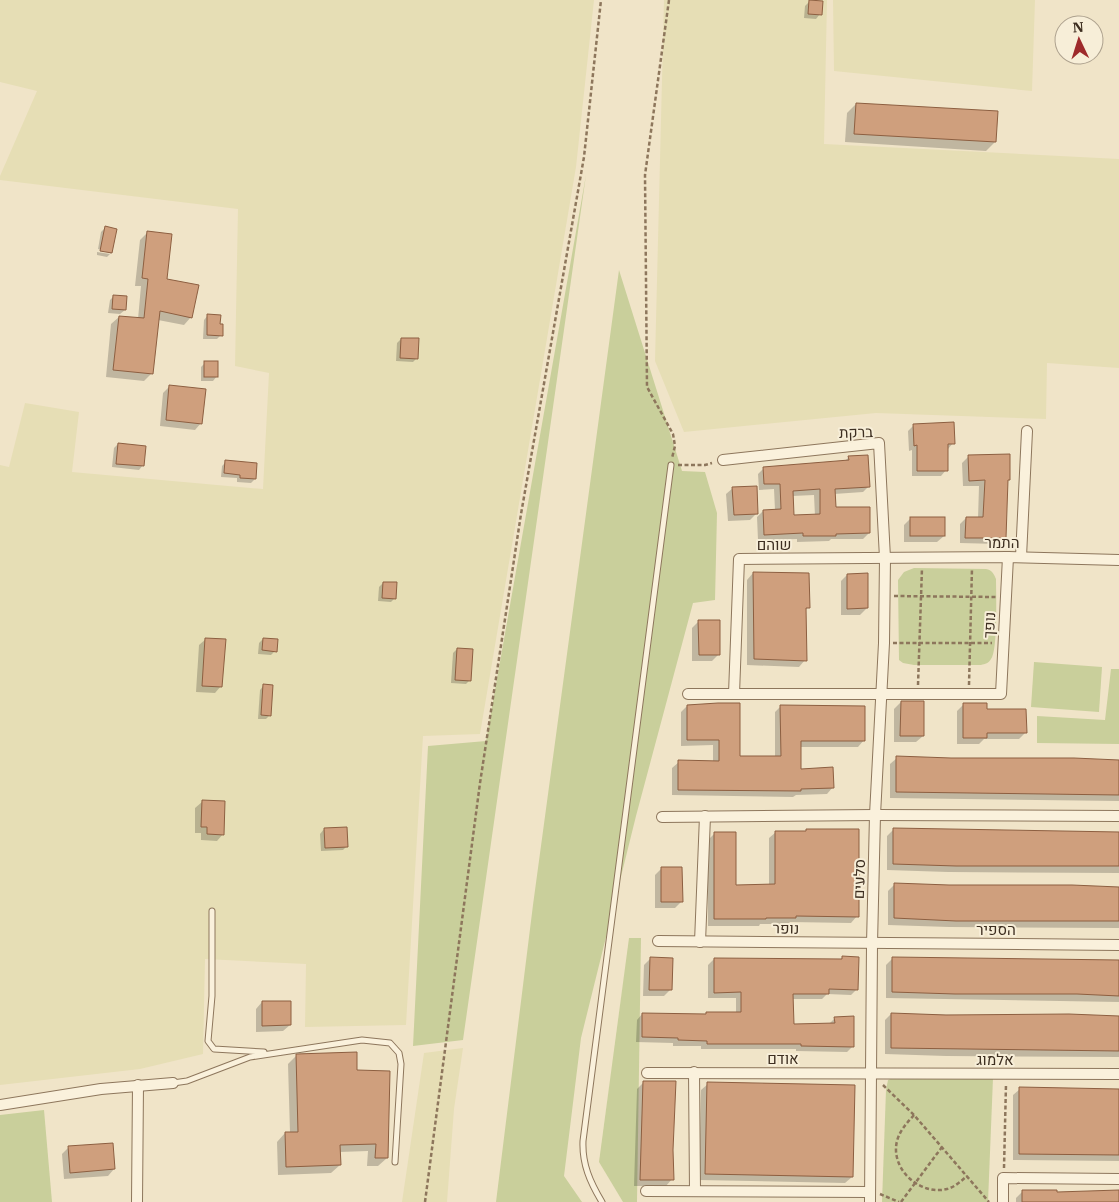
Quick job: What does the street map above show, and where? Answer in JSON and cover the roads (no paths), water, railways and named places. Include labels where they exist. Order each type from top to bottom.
[{"type":"street","points":[[1021,557],[1027,431]]},
{"type":"street","name":"ברקת","points":[[723,460],[879,443],[885,558]]},
{"type":"street","name":"נופך","points":[[881,694],[1001,694],[1008,557]]},
{"type":"street","name":"התמר","points":[[885,558],[1021,557],[1119,560]]},
{"type":"street","name":"סלעים","points":[[870,1197],[872,944],[884,643],[885,558]]},
{"type":"street","name":"שוהם","points":[[734,694],[739,559],[885,558]]},
{"type":"street","points":[[688,694],[881,694]]},
{"type":"street","points":[[662,817],[876,815],[1119,816]]},
{"type":"street","points":[[700,942],[705,816]]},
{"type":"street","name":"נופר","points":[[658,942],[872,944]]},
{"type":"street","name":"הספיר","points":[[872,944],[1119,945]]},
{"type":"street","points":[[694,1072],[695,1191]]},
{"type":"street","name":"אודם","points":[[647,1073],[871,1074]]},
{"type":"street","name":"אלמוג","points":[[871,1074],[1119,1074]]},
{"type":"street","points":[[0,1105],[101,1089],[172,1083]]},
{"type":"street","points":[[137,1202],[138,1085]]},
{"type":"street","points":[[1003,1202],[1003,1178],[1119,1179]]},
{"type":"street","points":[[646,1191],[870,1197]]},
{"type":"lane","points":[[602,1202],[587,1173],[583,1154],[583,1141],[671,465]]},
{"type":"lane","points":[[212,910],[213,977],[208,1041],[214,1049],[272,1052]]},
{"type":"lane","points":[[172,1083],[186,1081],[250,1057],[272,1052],[362,1040],[390,1043],[399,1053],[401,1064],[395,1162]]}]
